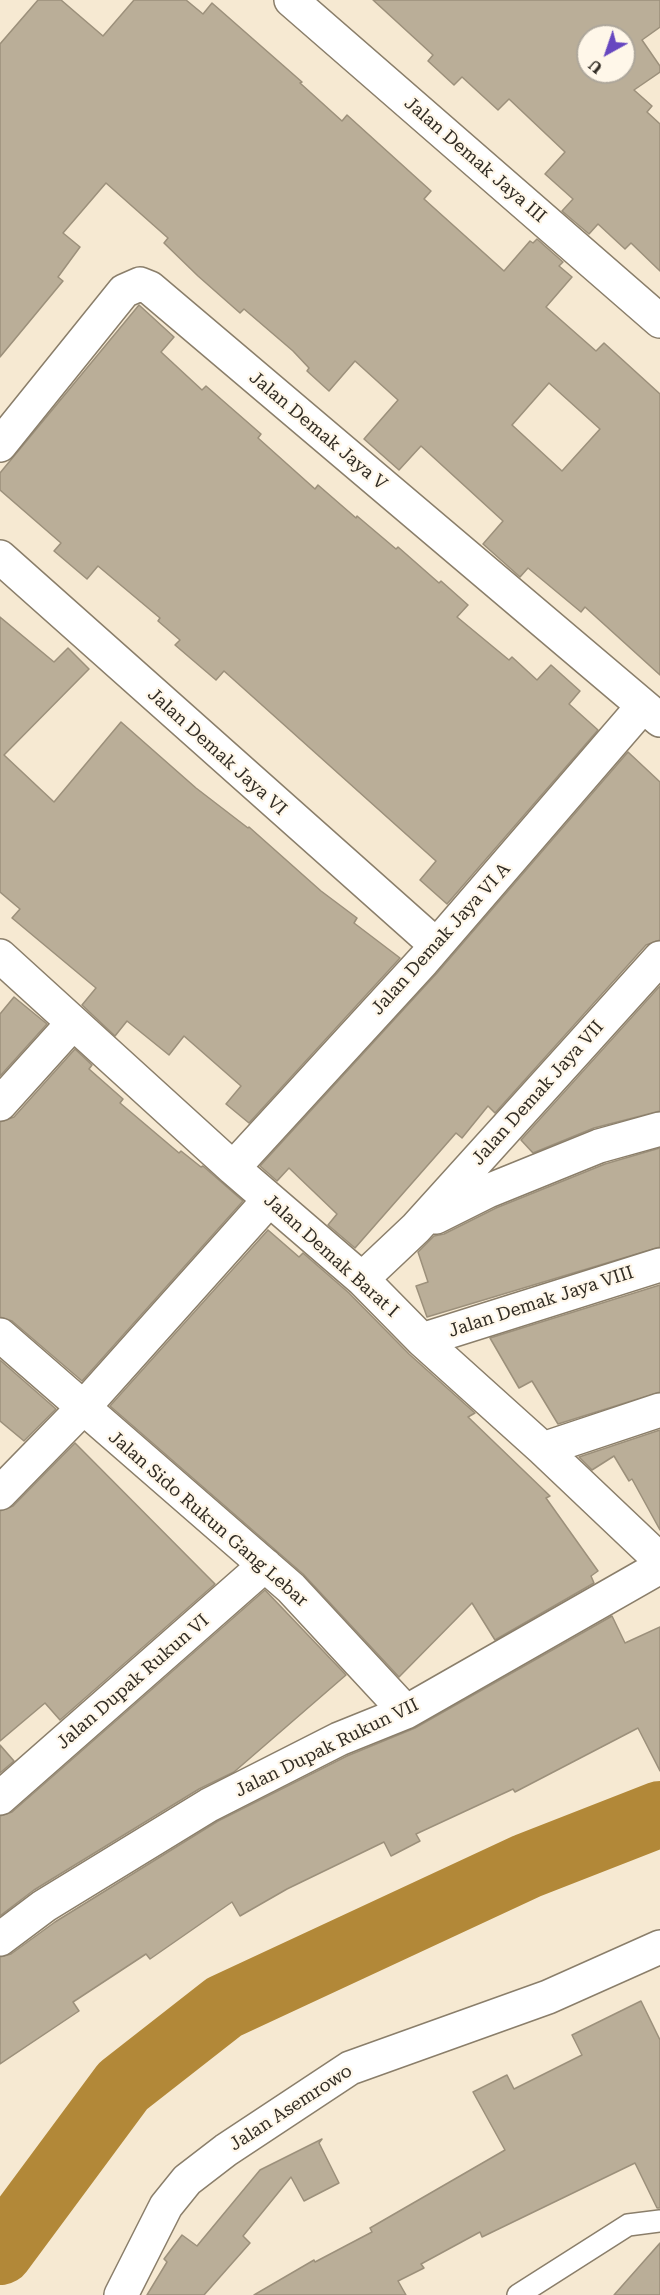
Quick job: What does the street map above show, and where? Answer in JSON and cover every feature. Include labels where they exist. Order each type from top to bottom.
[{"type":"street","name":"Jalan Demak Jaya III","points":[[291,0],[660,321]]},
{"type":"street","name":"Jalan Demak Jaya V","points":[[0,446],[124,291],[140,284],[159,296],[652,713]]},
{"type":"street","name":"Jalan Demak Jaya VI","points":[[0,557],[436,945]]},
{"type":"street","name":"Jalan Demak Jaya VI A","points":[[232,1168],[652,713]]},
{"type":"street","name":"Jalan Demak Barat I","points":[[0,956],[232,1168],[362,1279],[422,1340],[543,1449],[660,1560]]},
{"type":"street","name":"Jalan Demak Jaya VII","points":[[362,1279],[416,1228],[660,958]]},
{"type":"street","points":[[0,1104],[73,1023]]},
{"type":"street","name":"Jalan Demak Jaya VII","points":[[416,1228],[458,1205],[529,1174],[599,1146],[660,1129]]},
{"type":"street","points":[[0,1493],[82,1408],[269,1200]]},
{"type":"street","name":"Jalan Demak Jaya VIII","points":[[422,1340],[660,1265]]},
{"type":"street","name":"Jalan Sido Rukun Gang Lebar","points":[[0,1335],[291,1588],[406,1712]]},
{"type":"street","points":[[543,1449],[660,1410]]},
{"type":"street","name":"Jalan Dupak Rukun VI","points":[[0,1798],[265,1565]]},
{"type":"street","name":"Jalan Dupak Rukun VII","points":[[0,1940],[44,1906],[209,1805],[339,1739],[406,1712],[660,1567]]},
{"type":"street","name":"Jalan Asemrowo","points":[[121,2295],[166,2206],[187,2180],[226,2150],[350,2068],[548,1997],[660,1947]]},
{"type":"lane","points":[[518,2295],[628,2225],[660,2221]]},
{"type":"building","points":[[38,0],[61,0],[103,36],[134,0],[186,0],[203,14],[212,3],[302,82],[300,83],[342,121],[347,115],[431,191],[424,199],[504,271],[530,241],[533,243],[537,239],[563,262],[559,266],[572,277],[546,307],[596,351],[604,343],[660,394],[660,675],[585,607],[581,612],[528,568],[520,577],[483,544],[503,521],[421,446],[399,470],[364,439],[398,400],[355,361],[329,391],[307,371],[309,368],[293,351],[244,309],[240,313],[198,276],[164,243],[168,238],[106,183],[63,233],[80,247],[58,277],[63,281],[0,357],[0,44]],"holes":[[[549,383],[600,429],[562,471],[512,425]]]},
{"type":"building","points":[[373,0],[660,0],[660,27],[642,40],[660,66],[660,72],[634,90],[652,106],[647,112],[660,124],[660,271],[631,243],[625,249],[598,224],[589,234],[562,211],[573,199],[545,174],[565,152],[509,99],[498,110],[462,77],[454,85],[428,61],[433,55]]},
{"type":"building","points":[[139,305],[174,337],[161,352],[202,390],[206,386],[261,434],[258,438],[315,489],[318,485],[356,518],[357,516],[396,549],[398,547],[468,605],[457,617],[509,660],[512,657],[537,680],[551,665],[580,691],[569,704],[598,730],[447,904],[420,880],[436,861],[224,671],[216,680],[175,645],[180,640],[158,621],[160,618],[98,566],[87,579],[54,551],[61,543],[0,490],[0,473]]},
{"type":"building","points":[[0,617],[54,662],[68,648],[89,669],[4,755],[54,802],[121,722],[196,788],[249,827],[321,891],[357,918],[354,923],[400,958],[249,1123],[226,1104],[241,1086],[184,1036],[169,1055],[127,1021],[115,1036],[82,1005],[96,988],[12,918],[20,909],[0,892]]},
{"type":"building","points":[[628,752],[660,782],[660,940],[646,945],[495,1113],[488,1106],[462,1138],[456,1133],[355,1248],[328,1225],[337,1214],[289,1168],[277,1181],[260,1166],[437,973]]},
{"type":"building","points":[[660,986],[660,1111],[594,1128],[533,1153],[521,1140]]},
{"type":"building","points":[[14,997],[47,1024],[0,1076],[0,1014]]},
{"type":"building","points":[[75,1049],[92,1065],[89,1069],[123,1099],[120,1103],[179,1153],[181,1151],[201,1167],[203,1166],[243,1201],[82,1381],[12,1321],[0,1317],[0,1122],[14,1117]]},
{"type":"building","points":[[660,1148],[660,1247],[427,1317],[416,1286],[428,1282],[418,1252],[434,1236],[444,1234],[496,1208],[605,1164]]},
{"type":"building","points":[[268,1230],[299,1257],[303,1253],[349,1293],[409,1354],[475,1413],[468,1417],[550,1496],[546,1498],[598,1571],[591,1576],[594,1583],[495,1640],[472,1603],[399,1677],[303,1574],[110,1406]]},
{"type":"building","points":[[660,1285],[660,1392],[558,1424],[532,1381],[519,1388],[490,1338]]},
{"type":"building","points":[[0,1360],[56,1409],[24,1441],[0,1421]]},
{"type":"building","points":[[660,1430],[660,1530],[632,1479],[629,1481],[614,1456],[592,1470],[579,1457]]},
{"type":"building","points":[[75,1443],[215,1584],[60,1720],[45,1703],[0,1741],[0,1511],[13,1506]]},
{"type":"building","points":[[265,1590],[346,1675],[234,1772],[199,1789],[34,1890],[0,1916],[0,1816],[12,1812]]},
{"type":"building","points":[[612,1616],[625,1643],[660,1627],[660,1771],[638,1728],[515,1792],[513,1789],[416,1834],[420,1841],[391,1856],[384,1842],[287,1889],[240,1916],[232,1902],[150,1959],[146,1954],[73,2002],[79,2011],[0,2064],[0,1957],[11,1954],[55,1922],[218,1821],[347,1756],[415,1728]]},
{"type":"building","points":[[0,1745],[14,1761],[0,1773]]},
{"type":"building","points":[[641,2001],[660,2040],[660,2208],[657,2208],[635,2163],[482,2237],[480,2232],[421,2264],[424,2268],[398,2281],[406,2295],[254,2295],[314,2260],[315,2262],[372,2232],[370,2228],[505,2150],[473,2092],[507,2075],[514,2089],[582,2055],[572,2035]]},
{"type":"building","points":[[322,2139],[319,2143],[339,2183],[304,2201],[291,2177],[243,2236],[250,2243],[204,2295],[147,2295],[167,2262],[164,2259],[182,2235],[197,2246],[260,2170]]},
{"type":"building","points":[[660,2243],[660,2295],[614,2295]]},
{"type":"waterway","points":[[0,2252],[123,2086],[224,2007],[527,1866],[660,1814]]}]
